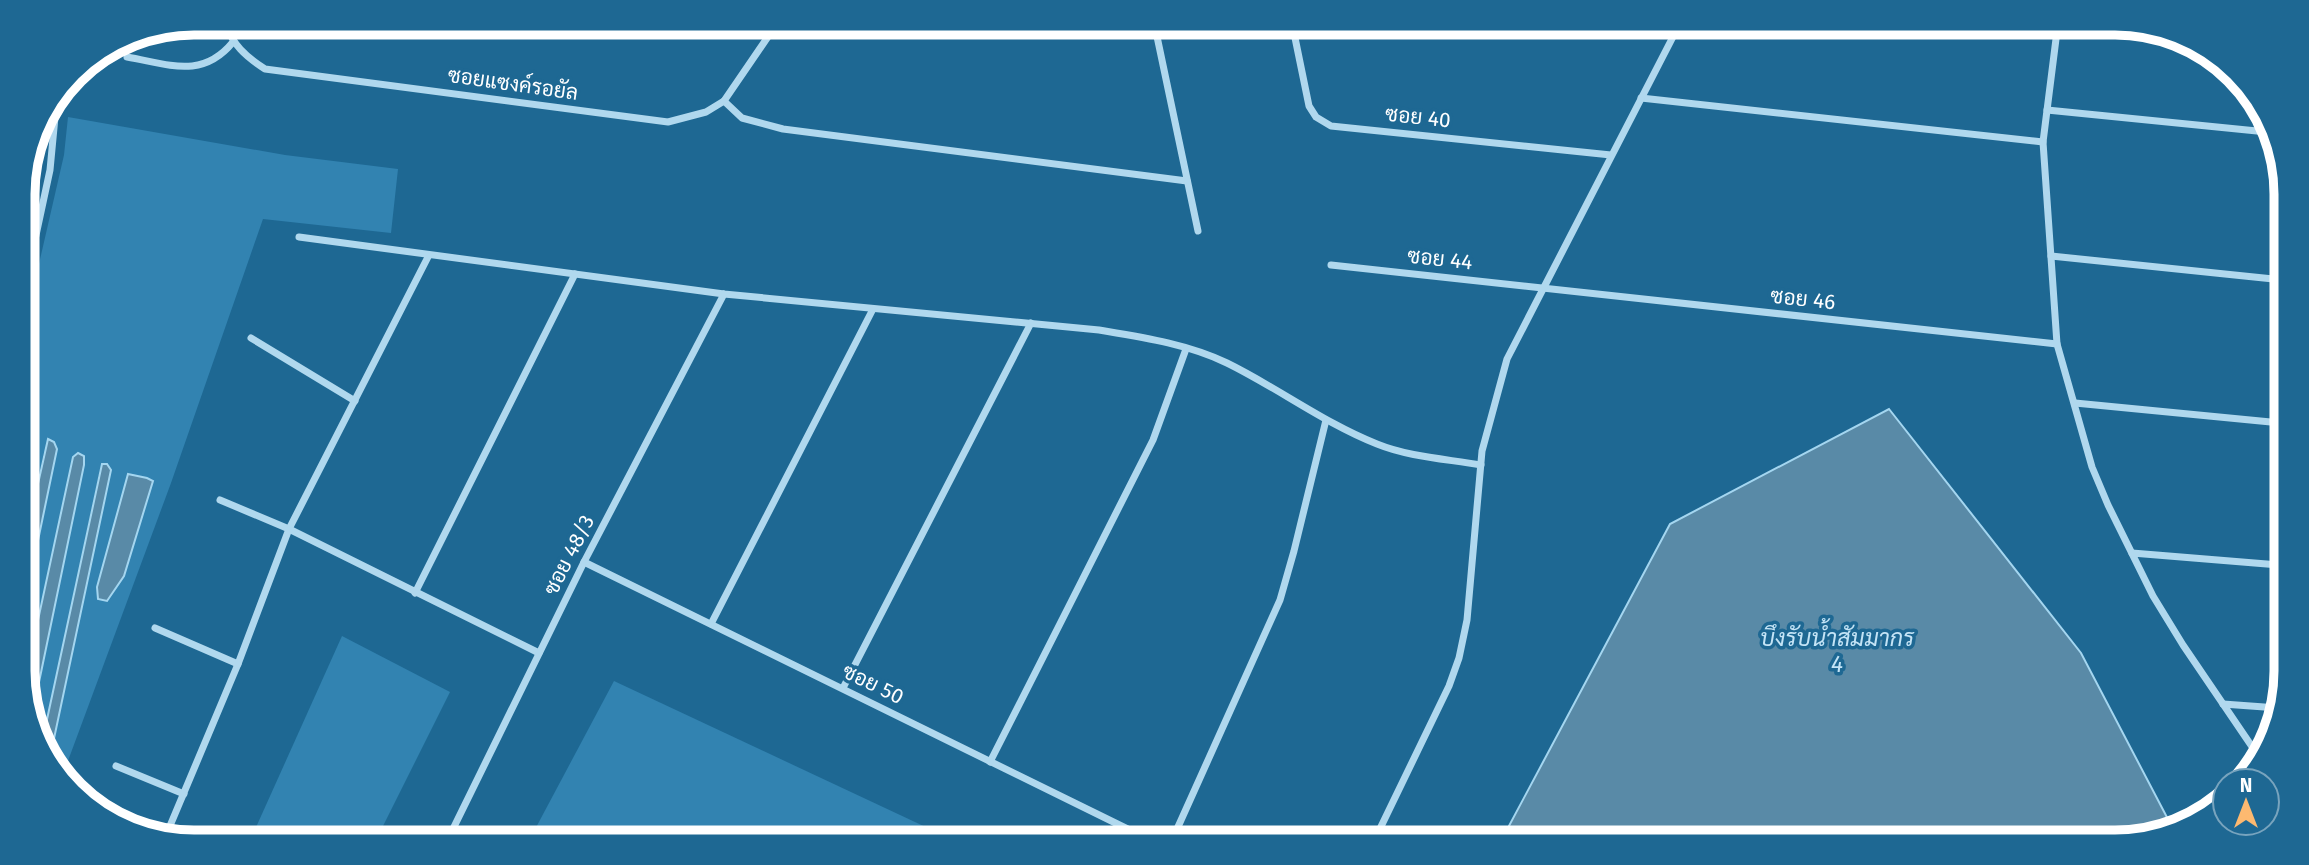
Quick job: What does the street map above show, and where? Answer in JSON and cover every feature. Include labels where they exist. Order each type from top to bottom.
[{"type":"street","name":"ซอยแซงค์รอยัล","points":[[230,35],[246,57],[265,69],[668,122],[706,112],[724,101]]},
{"type":"street","points":[[769,35],[724,101],[742,118],[783,129],[1187,181]]},
{"type":"street","points":[[1157,35],[1198,231]]},
{"type":"street","name":"ซอย 40","points":[[1294,35],[1309,106],[1316,117],[1331,126],[1611,155]]},
{"type":"street","points":[[1379,830],[1449,685],[1459,658],[1467,620],[1482,451],[1507,359],[1674,35]]},
{"type":"street","points":[[2056,35],[2043,142],[2057,344],[2092,467],[2132,553],[2171,625],[2254,749]]},
{"type":"street","points":[[127,57],[194,68],[224,53],[233,42]]},
{"type":"street","points":[[1641,98],[2043,142]]},
{"type":"street","points":[[2047,110],[2261,131]]},
{"type":"street","points":[[35,240],[50,170],[55,116]]},
{"type":"street","points":[[299,237],[724,294],[1031,323],[1143,337],[1224,362],[1264,382],[1326,420],[1377,444],[1403,453],[1481,465]]},
{"type":"street","points":[[169,828],[238,664],[289,529],[429,256]]},
{"type":"street","points":[[2051,256],[2274,279]]},
{"type":"street","name":"ซอย 44","points":[[1331,265],[1545,288]]},
{"type":"street","points":[[415,593],[575,274]]},
{"type":"street","name":"ซอย 46","points":[[1545,288],[2057,344]]},
{"type":"street","name":"ซอย 48/3","points":[[452,830],[584,562],[724,294]]},
{"type":"street","points":[[711,624],[873,309]]},
{"type":"street","points":[[843,688],[1031,323]]},
{"type":"street","points":[[251,338],[355,401]]},
{"type":"street","points":[[990,762],[1153,440],[1186,349]]},
{"type":"street","points":[[2075,403],[2274,422]]},
{"type":"street","points":[[1177,830],[1280,600],[1326,420]]},
{"type":"street","points":[[220,500],[289,529],[539,653]]},
{"type":"street","points":[[2132,553],[2274,565]]},
{"type":"street","name":"ซอย 50","points":[[584,562],[1130,830]]},
{"type":"street","points":[[155,628],[238,664]]},
{"type":"street","points":[[2223,704],[2270,707]]},
{"type":"street","points":[[116,766],[184,794]]},
{"type":"shaded area","points":[[68,117],[285,155],[398,169],[391,233],[263,219],[171,483],[66,765],[53,744],[101,465],[45,728],[37,693],[84,465],[73,457],[35,634],[35,555],[57,449],[44,452],[35,495],[35,281],[64,155]],"holes":[[[128,474],[147,478],[98,599],[98,587]]]},
{"type":"shaded area","points":[[342,636],[450,692],[381,830],[255,830]]},
{"type":"shaded area","points":[[614,681],[932,830],[535,830]]},
{"type":"water","name":"บึงรับน้ำสัมมากร 4","points":[[1889,409],[2081,653],[2169,821],[2125,830],[1507,830],[1670,524]]},
{"type":"water","points":[[48,439],[54,442],[57,449],[35,555],[35,497]]},
{"type":"water","points":[[78,453],[84,456],[84,465],[37,693],[35,634],[73,457]]},
{"type":"water","points":[[102,464],[107,464],[111,470],[53,744],[45,727]]},
{"type":"water","points":[[128,474],[153,481],[124,576],[107,601],[98,599],[97,587]]}]
